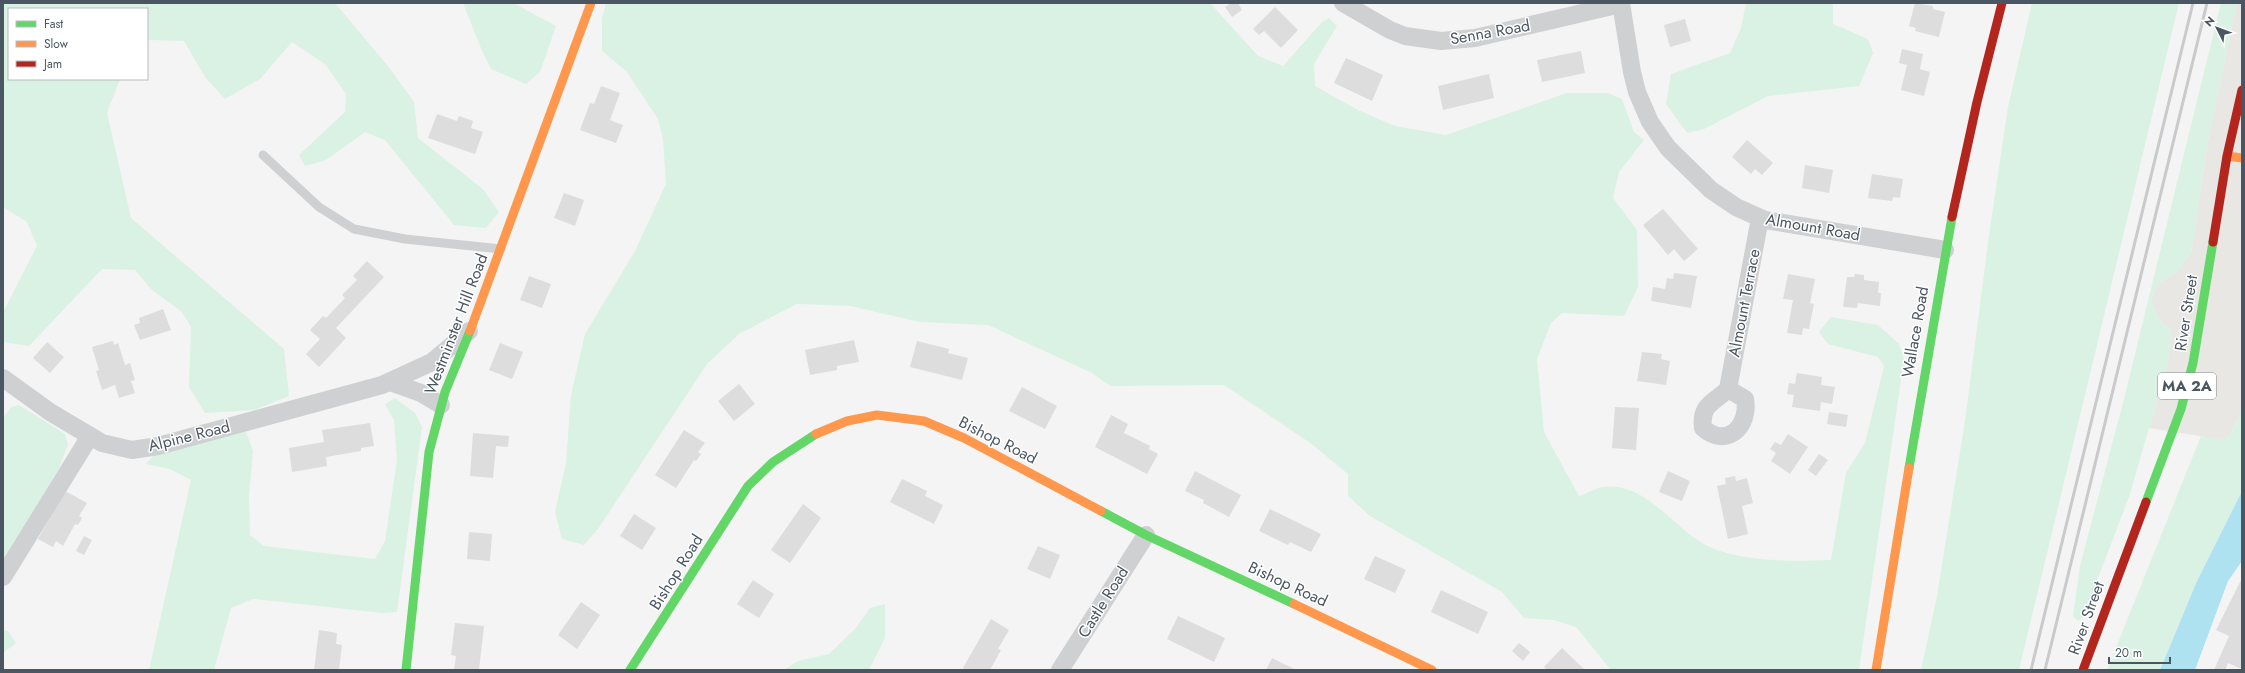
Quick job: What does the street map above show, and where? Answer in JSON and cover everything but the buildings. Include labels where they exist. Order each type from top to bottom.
[{"type":"main road","name":"Westminster Hill Road","points":[[406,670],[428,452],[441,405],[501,249],[591,3]]},
{"type":"main road","name":"Wallace Road","points":[[1876,670],[1945,250],[1977,102],[2002,3]]},
{"type":"main road","name":"River Street","points":[[2083,670],[2181,409],[2193,363],[2227,156],[2242,90]]},
{"type":"main road","points":[[2227,156],[2242,158]]},
{"type":"main road","name":"Bishop Road","points":[[630,670],[748,486],[773,462],[809,437],[847,421],[877,415],[924,421],[964,438],[1146,535],[1325,618],[1432,670]]},
{"type":"street","name":"Senna Road","points":[[1343,3],[1390,30],[1423,40],[1441,41],[1475,38],[1621,3]]},
{"type":"street","name":"Almount Road","points":[[1621,3],[1637,92],[1658,136],[1678,159],[1711,190],[1736,207],[1760,218],[1785,225],[1945,250]]},
{"type":"street","name":"Almount Terrace","points":[[1728,389],[1760,218]]},
{"type":"street","name":"Alpine Road","points":[[3,378],[50,412],[109,446],[123,449],[150,448],[390,382],[432,362],[470,329]]},
{"type":"street","points":[[390,382],[421,393],[441,405]]},
{"type":"street","points":[[3,577],[90,436]]},
{"type":"street","name":"Castle Road","points":[[1060,670],[1146,535]]},
{"type":"lane","points":[[263,155],[318,207],[354,229],[405,240],[501,249]]},
{"type":"shaded area","points":[[2237,3],[2242,3],[2242,409],[2231,433],[2225,440],[2149,428],[2168,362],[2171,331],[2159,319],[2151,301],[2158,283],[2177,272],[2191,253],[2208,140]]},
{"type":"green space","points":[[3,3],[335,3],[388,66],[414,102],[418,138],[483,189],[499,212],[486,228],[454,225],[385,140],[365,132],[326,160],[305,166],[299,155],[345,112],[346,94],[325,64],[292,42],[260,79],[225,99],[205,77],[184,41],[148,40],[148,8],[8,8],[8,80],[120,80],[107,113],[131,218],[284,349],[289,396],[254,410],[205,413],[189,387],[191,327],[182,312],[152,290],[135,270],[102,269],[29,346],[3,342],[3,312],[37,246],[27,222],[3,207]]},
{"type":"green space","points":[[463,3],[513,3],[556,26],[540,72],[526,84],[491,69],[482,51]]},
{"type":"green space","points":[[606,3],[1210,3],[1258,56],[1283,66],[1322,22],[1329,18],[1337,26],[1314,64],[1315,86],[1358,110],[1395,126],[1446,135],[1567,93],[1608,93],[1622,99],[1634,132],[1644,140],[1619,172],[1613,198],[1637,230],[1638,287],[1624,316],[1562,313],[1551,323],[1537,359],[1544,432],[1579,496],[1602,487],[1617,487],[1631,490],[1655,505],[1690,535],[1702,543],[1731,554],[1783,561],[1831,560],[1846,473],[1865,443],[1884,366],[1878,357],[1828,344],[1819,332],[1831,317],[1878,325],[1899,344],[1904,359],[1859,670],[1611,670],[1576,627],[1554,620],[1524,618],[1502,592],[1370,516],[1348,496],[1348,474],[1313,445],[1224,385],[1110,386],[1092,373],[988,325],[920,322],[850,306],[797,304],[739,334],[707,364],[598,529],[584,545],[562,539],[555,512],[566,463],[571,395],[585,334],[635,251],[666,184],[663,139],[658,119],[627,72],[602,51],[602,18]]},
{"type":"green space","points":[[1746,3],[1833,3],[1833,24],[1868,39],[1873,53],[1859,86],[1768,96],[1704,129],[1687,133],[1666,104],[1671,74],[1730,53],[1741,28]]},
{"type":"green space","points":[[2032,3],[2179,3],[2019,670],[1921,670],[1937,596],[1965,421],[1989,235],[2008,107]]},
{"type":"green space","points":[[2221,3],[2237,3],[2208,140],[2191,253],[2177,272],[2158,283],[2151,301],[2159,319],[2171,331],[2168,362],[2129,497],[2083,617],[2078,621],[2073,616],[2080,566],[2124,399]]},
{"type":"green space","points":[[395,398],[415,413],[422,427],[397,612],[383,613],[253,599],[231,608],[214,670],[149,670],[191,480],[170,469],[146,464],[156,452],[246,432],[253,451],[249,496],[250,535],[264,546],[375,559],[385,541],[397,460],[394,420],[385,404]]},
{"type":"green space","points":[[19,405],[65,434],[68,445],[59,468],[3,562],[3,418],[11,407]]},
{"type":"green space","points":[[2242,409],[2242,491],[2197,581],[2160,670],[2107,670],[2201,436],[2225,440],[2231,433]]},
{"type":"green space","points":[[885,604],[885,638],[869,670],[784,670],[798,661],[829,654],[856,628],[870,608]]},
{"type":"green space","points":[[3,630],[8,631],[16,643],[3,653]]},
{"type":"water","points":[[2242,491],[2242,561],[2228,581],[2195,670],[2160,670],[2197,581]]},
{"type":"railway","points":[[2031,670],[2193,3]]},
{"type":"railway","points":[[2045,670],[2207,3]]},
{"type":"traffic: fast","points":[[1909,468],[1952,217]]},
{"type":"traffic: fast","points":[[2146,502],[2181,409],[2193,363],[2213,242]]},
{"type":"traffic: fast","points":[[406,670],[429,452],[445,392],[470,331]]},
{"type":"traffic: fast","points":[[630,670],[748,486],[773,462],[816,434]]},
{"type":"traffic: fast","points":[[1101,511],[1146,535],[1294,604]]},
{"type":"traffic: slow","points":[[470,331],[591,3]]},
{"type":"traffic: slow","points":[[2227,156],[2242,158]]},
{"type":"traffic: slow","points":[[816,434],[847,421],[877,415],[924,421],[964,438],[1101,511]]},
{"type":"traffic: slow","points":[[1876,670],[1909,468]]},
{"type":"traffic: slow","points":[[1294,604],[1432,670]]},
{"type":"traffic: jam","points":[[1952,217],[1977,102],[2002,3]]},
{"type":"traffic: jam","points":[[2213,242],[2227,156],[2242,90]]},
{"type":"traffic: jam","points":[[2083,670],[2146,502]]}]
